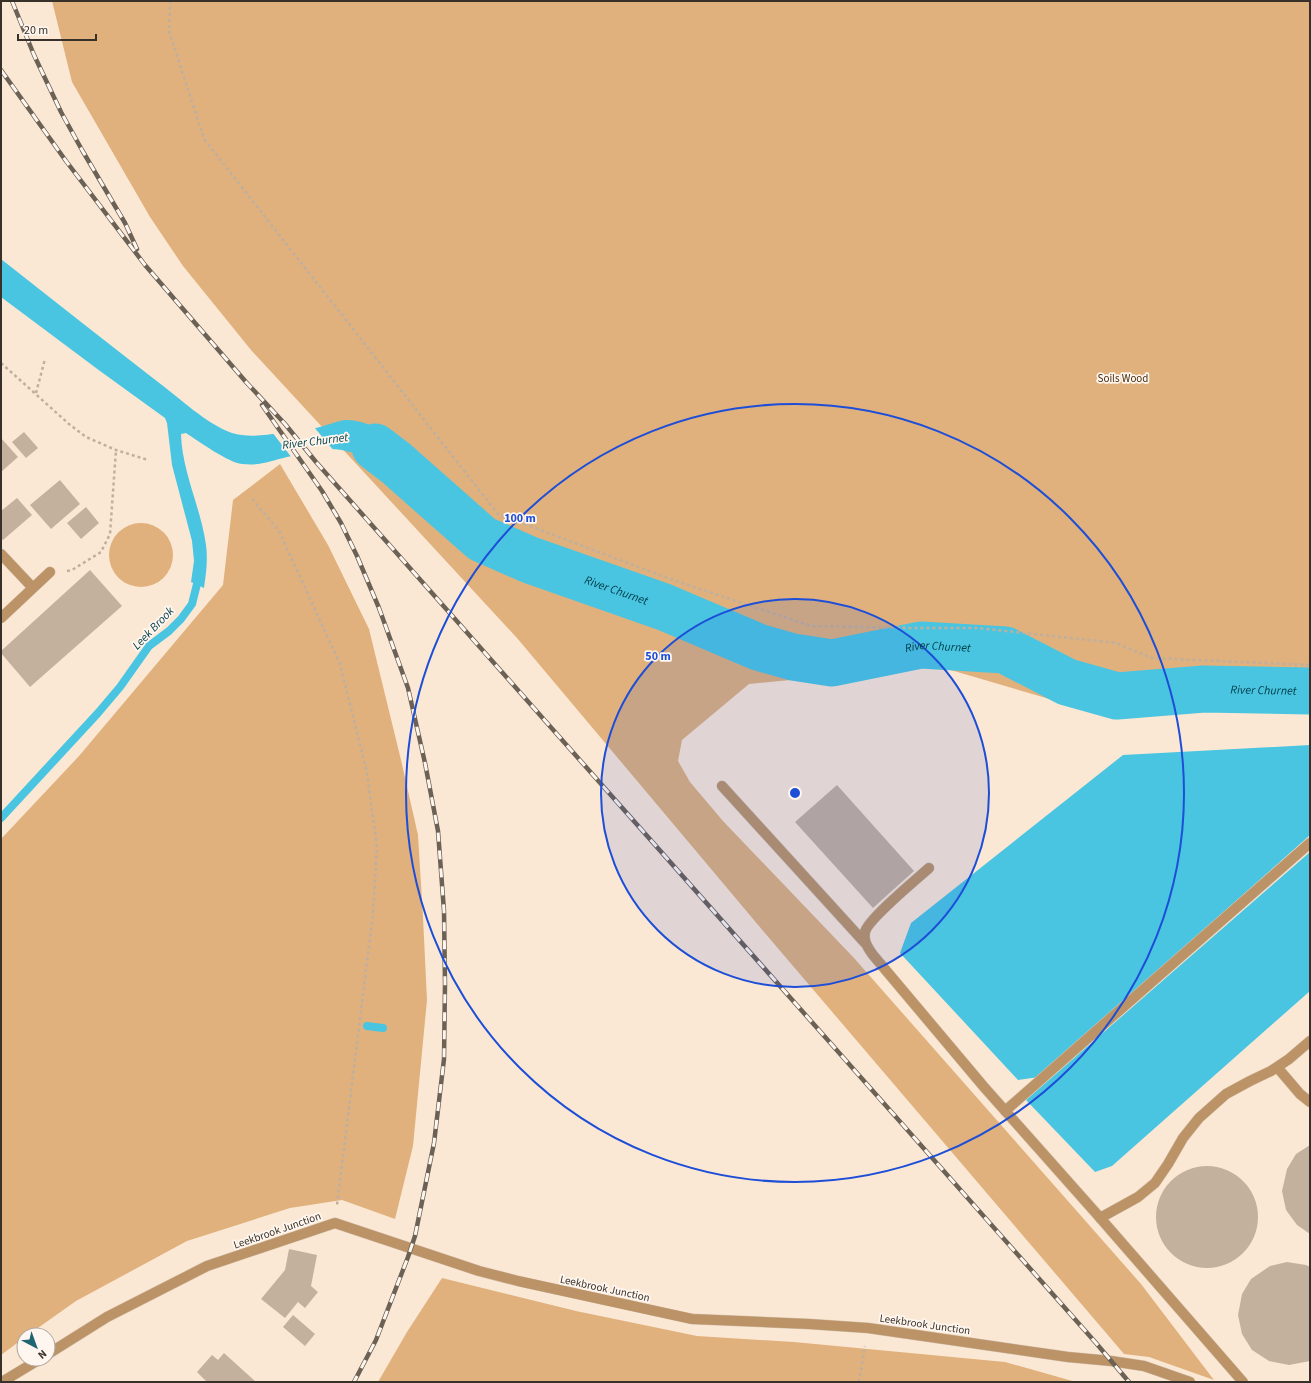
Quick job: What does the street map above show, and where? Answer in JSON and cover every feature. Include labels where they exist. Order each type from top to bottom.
[{"type":"street","points":[[1,554],[33,588]]},
{"type":"street","points":[[1,618],[50,572]]},
{"type":"street","points":[[722,786],[865,943],[873,955],[1005,1111],[1243,1382]]},
{"type":"street","points":[[1005,1111],[1310,843]]},
{"type":"street","points":[[865,943],[865,931],[873,918],[929,868]]},
{"type":"street","points":[[1100,1218],[1138,1197],[1155,1183],[1187,1133],[1199,1118],[1226,1094],[1277,1067],[1310,1041]]},
{"type":"street","points":[[1277,1067],[1300,1094],[1310,1102]]},
{"type":"street","name":"Leekbrook Junction","points":[[56,1349],[107,1317],[208,1266],[335,1223],[479,1271],[518,1282],[692,1319],[868,1328],[1068,1357],[1144,1366],[1190,1382]]},
{"type":"street","points":[[2,1382],[27,1367]]},
{"type":"path","points":[[170,1],[169,31],[204,138],[498,514],[673,580],[811,626],[978,628],[1116,643],[1152,658],[1310,665]]},
{"type":"path","points":[[36,393],[45,359]]},
{"type":"path","points":[[1,363],[69,424],[86,437],[116,450],[148,460]]},
{"type":"path","points":[[50,572],[72,570],[100,552],[110,534],[116,450]]},
{"type":"path","points":[[252,499],[279,532],[340,664],[368,773],[377,847],[373,913],[335,1223]]},
{"type":"path","points":[[859,1382],[868,1328]]},
{"type":"green space","name":"Soils Wood","points":[[52,1],[1310,1],[1310,708],[1104,715],[937,666],[749,684],[682,740],[678,761],[690,782],[723,821],[854,958],[1141,1284],[1214,1380],[1149,1357],[1124,1354],[764,932],[517,638],[251,350],[183,266],[150,217],[72,82]]},
{"type":"green space","points":[[280,464],[328,545],[369,629],[418,835],[427,1000],[413,1146],[395,1219],[342,1200],[290,1208],[187,1241],[76,1301],[39,1327],[16,1327],[16,1344],[1,1355],[1,839],[79,756],[223,585],[233,500]]},
{"type":"green space","points":[[141,523],[159,529],[167,537],[173,555],[167,573],[159,581],[141,587],[123,581],[115,573],[109,555],[115,537],[123,529]]},
{"type":"green space","points":[[442,1278],[576,1311],[697,1336],[794,1342],[1005,1362],[1076,1382],[378,1382],[407,1332]]},
{"type":"water","points":[[1,259],[194,410],[222,429],[238,435],[256,436],[307,430],[338,421],[358,421],[370,425],[394,440],[434,478],[416,496],[377,464],[354,453],[342,450],[324,449],[260,464],[242,464],[229,460],[186,433],[181,434],[182,448],[188,476],[204,531],[207,551],[204,588],[191,582],[194,561],[192,541],[172,465],[167,423],[165,418],[1,297]]},
{"type":"water","points":[[1310,745],[1310,835],[1039,1077],[1018,1080],[900,953],[911,923],[1123,755]]},
{"type":"water","points":[[1310,852],[1310,991],[1112,1166],[1095,1172],[1026,1100]]},
{"type":"pier","points":[[314,427],[335,452],[328,451],[292,458],[272,432]]},
{"type":"building","points":[[24,432],[38,448],[26,458],[12,442]]},
{"type":"building","points":[[1,438],[18,457],[1,472]]},
{"type":"building","points":[[60,480],[80,504],[51,529],[30,505]]},
{"type":"building","points":[[17,498],[32,515],[3,540],[1,538],[1,511]]},
{"type":"building","points":[[86,507],[99,523],[81,539],[67,523]]},
{"type":"building","points":[[90,570],[122,606],[30,687],[1,653],[1,651]]},
{"type":"building","points":[[837,785],[914,871],[873,908],[795,822]]},
{"type":"building","points":[[1310,1145],[1310,1234],[1297,1225],[1286,1210],[1282,1191],[1287,1169],[1296,1154]]},
{"type":"building","points":[[1207,1166],[1227,1170],[1243,1181],[1254,1197],[1258,1217],[1254,1237],[1243,1253],[1227,1264],[1207,1268],[1187,1264],[1171,1253],[1160,1237],[1156,1217],[1160,1197],[1171,1181],[1187,1170]]},
{"type":"building","points":[[289,1249],[317,1255],[311,1286],[318,1292],[305,1308],[298,1302],[285,1318],[261,1299],[285,1270]]},
{"type":"building","points":[[1287,1262],[1310,1267],[1310,1361],[1289,1365],[1269,1361],[1252,1350],[1242,1334],[1238,1315],[1242,1294],[1251,1279],[1270,1266]]},
{"type":"building","points":[[293,1315],[315,1334],[305,1346],[283,1327]]},
{"type":"building","points":[[224,1353],[256,1382],[207,1382],[197,1372],[212,1355],[218,1360]]},
{"type":"waterway","name":"River Churnet","points":[[375,447],[396,463],[482,539],[530,560],[664,607],[758,647],[793,657],[832,663],[921,645],[1005,650],[1067,682],[1117,696],[1204,689],[1310,691]]},
{"type":"waterway","name":"Leek Brook","points":[[1,818],[98,713],[120,687],[149,646],[169,631],[181,619],[192,604],[199,576]]},
{"type":"waterway","points":[[367,1026],[383,1028]]},
{"type":"railway","points":[[12,1],[34,55],[61,112],[125,223],[137,249]]},
{"type":"railway","points":[[1,70],[66,161],[145,265],[246,382],[285,424],[316,462],[1129,1382]]},
{"type":"railway","points":[[262,405],[322,491],[341,523],[379,608],[408,688],[425,763],[438,831],[444,911],[445,984],[444,1059],[434,1143],[415,1236],[408,1257],[376,1340],[354,1382]]}]
